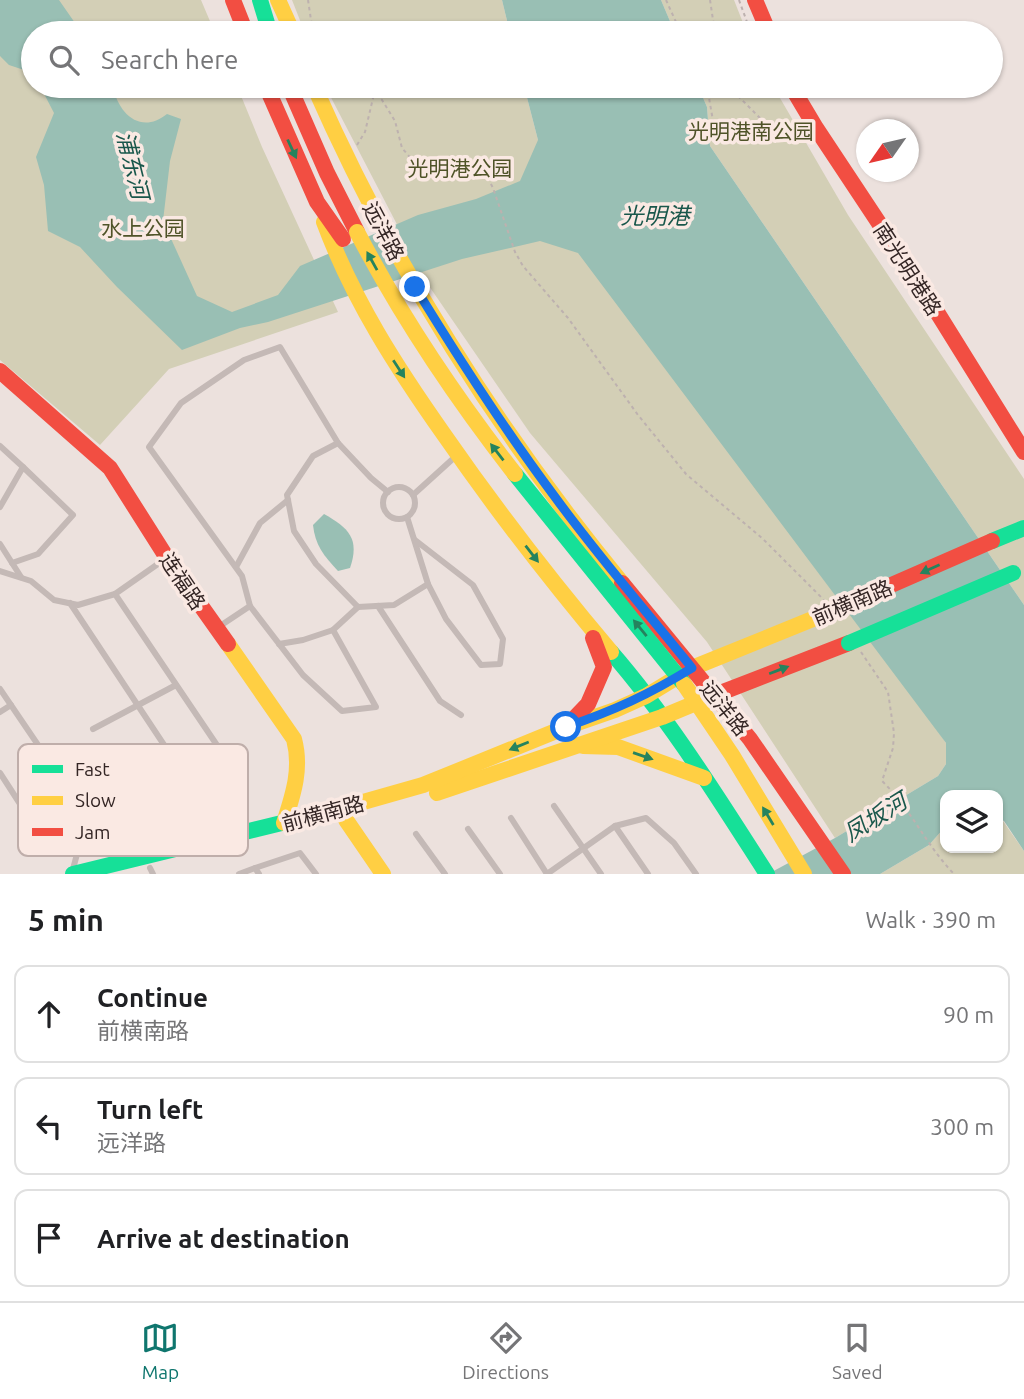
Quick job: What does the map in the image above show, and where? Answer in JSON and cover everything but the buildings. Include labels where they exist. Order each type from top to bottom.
[{"type":"main road","points":[[233,0],[241,21]]},
{"type":"main road","points":[[260,0],[266,21]]},
{"type":"main road","points":[[278,0],[288,21]]},
{"type":"main road","points":[[755,0],[764,21]]},
{"type":"main road","name":"远洋路","points":[[271,98],[317,202],[344,239]]},
{"type":"main road","name":"远洋路","points":[[294,98],[327,173],[364,311],[405,379],[500,515],[662,717],[763,868]]},
{"type":"main road","name":"远洋路","points":[[319,98],[380,224],[415,287],[478,388],[586,537],[767,762],[843,874]]},
{"type":"main road","name":"南光明港路","points":[[798,98],[912,272],[1024,453]]},
{"type":"main road","points":[[344,239],[405,345],[442,401],[503,482],[676,696],[787,874]]},
{"type":"main road","points":[[344,239],[393,299],[455,395],[521,483],[687,689],[804,874]]},
{"type":"main road","name":"连福路","points":[[0,371],[110,468],[167,558],[294,739],[300,753],[299,768],[284,823]]},
{"type":"main road","name":"前横南路","points":[[248,832],[423,785],[615,710],[646,696],[692,668],[1024,528]]},
{"type":"main road","name":"前横南路","points":[[248,846],[425,797],[662,717],[854,645],[1019,570]]},
{"type":"main road","name":"前横南路","points":[[566,727],[588,704],[604,667],[588,624]]},
{"type":"main road","name":"前横南路","points":[[576,746],[618,747],[706,780]]},
{"type":"main road","points":[[345,820],[383,874]]},
{"type":"main road","name":"前横南路","points":[[72,874],[147,856]]},
{"type":"main road","name":"前横南路","points":[[127,874],[151,871],[208,856]]},
{"type":"lane","points":[[333,630],[376,707],[342,711],[303,675],[250,606],[242,576],[149,447],[181,403],[244,360],[280,348],[338,443],[370,478],[388,492]]},
{"type":"lane","points":[[338,443],[313,456],[287,495],[294,531],[316,564],[358,607]]},
{"type":"lane","points":[[0,446],[73,515],[38,554],[12,563]]},
{"type":"lane","points":[[413,495],[457,455]]},
{"type":"lane","points":[[0,507],[23,467]]},
{"type":"lane","points":[[388,492],[401,488],[413,495]]},
{"type":"lane","points":[[388,492],[384,506],[388,515],[397,519],[407,517],[414,510],[413,495]]},
{"type":"lane","points":[[236,567],[260,523],[288,500]]},
{"type":"lane","points":[[407,517],[428,584],[446,619],[481,665],[500,664],[503,639],[473,585],[415,540]]},
{"type":"lane","points":[[0,544],[21,578]]},
{"type":"lane","points":[[0,571],[31,581],[54,600],[78,605],[114,594],[167,558]]},
{"type":"lane","points":[[279,644],[303,640],[333,630],[358,607],[394,605],[428,584]]},
{"type":"lane","points":[[114,594],[216,744]]},
{"type":"lane","points":[[70,603],[163,744]]},
{"type":"lane","points":[[216,629],[250,606]]},
{"type":"lane","points":[[378,606],[440,701],[461,715]]},
{"type":"lane","points":[[93,729],[176,685]]},
{"type":"lane","points":[[0,689],[37,744]]},
{"type":"lane","points":[[0,712],[11,705]]},
{"type":"lane","points":[[0,773],[18,801]]},
{"type":"lane","points":[[554,807],[601,874]]},
{"type":"lane","points":[[511,818],[547,874],[615,826],[646,818],[674,843],[696,874]]},
{"type":"lane","points":[[615,826],[648,874]]},
{"type":"lane","points":[[468,829],[500,874]]},
{"type":"lane","points":[[416,834],[445,874]]},
{"type":"lane","points":[[239,874],[257,871],[300,853],[316,874]]},
{"type":"lane","points":[[72,874],[77,856]]},
{"type":"path","points":[[308,0],[311,21]]},
{"type":"path","points":[[666,0],[676,21]]},
{"type":"path","points":[[710,0],[713,21]]},
{"type":"path","points":[[738,0],[746,21]]},
{"type":"path","points":[[351,154],[365,132],[373,98]]},
{"type":"path","points":[[380,98],[395,121],[402,148],[419,169],[440,177],[481,164],[523,266],[568,318],[638,415],[686,474],[763,539],[827,610]]},
{"type":"path","points":[[709,98],[715,132]]},
{"type":"path","points":[[740,98],[766,124]]},
{"type":"path","points":[[854,645],[888,692],[894,733],[893,748],[882,781],[900,799],[929,845],[954,874]]},
{"type":"green space","name":"水上公园","points":[[0,0],[201,0],[210,21],[21,21],[21,98],[242,98],[338,312],[169,369],[100,445],[0,360]]},
{"type":"green space","points":[[292,0],[502,0],[507,21],[300,21]]},
{"type":"green space","points":[[661,0],[734,0],[742,21],[670,21]]},
{"type":"green space","name":"光明港公园","points":[[331,98],[527,98],[538,140],[946,743],[946,764],[938,776],[835,838],[707,642],[530,433],[429,286]]},
{"type":"green space","name":"光明港南公园","points":[[703,98],[780,98],[848,215],[1024,479],[1024,605],[710,146],[707,107]]},
{"type":"green space","points":[[1003,821],[1024,851],[1024,874],[880,874],[929,845],[940,833],[940,853],[1003,853]]},
{"type":"water","points":[[0,0],[59,0],[74,21],[21,21],[21,69],[9,65],[0,56]]},
{"type":"water","points":[[502,0],[661,0],[670,21],[507,21]]},
{"type":"water","name":"光明港","points":[[46,98],[117,98],[125,113],[140,122],[157,120],[167,114],[181,119],[170,161],[163,221],[197,296],[232,312],[278,295],[300,266],[418,215],[476,199],[520,181],[538,140],[527,98],[703,98],[707,107],[710,146],[1024,605],[1024,851],[1003,820],[1003,790],[940,790],[940,833],[929,845],[880,874],[768,874],[835,838],[938,776],[946,764],[946,743],[578,253],[540,241],[462,259],[268,322],[240,328],[182,350],[80,247],[48,231],[44,185],[36,157],[54,113]]},
{"type":"water","points":[[324,514],[340,524],[350,535],[354,549],[350,568],[338,571],[318,544],[313,525]]},
{"type":"traffic: fast","points":[[260,0],[266,21]]},
{"type":"traffic: fast","points":[[515,474],[684,684]]},
{"type":"traffic: fast","points":[[992,541],[1024,528]]},
{"type":"traffic: fast","points":[[849,643],[1013,573]]},
{"type":"traffic: fast","points":[[611,652],[673,732],[767,874]]},
{"type":"traffic: fast","points":[[248,831],[335,810]]},
{"type":"traffic: fast","points":[[73,874],[147,856]]},
{"type":"traffic: slow","points":[[278,0],[288,21]]},
{"type":"traffic: slow","points":[[320,98],[378,218],[451,345],[532,467],[622,583]]},
{"type":"traffic: slow","points":[[324,222],[362,306],[410,385],[505,519],[611,652]]},
{"type":"traffic: slow","points":[[357,232],[430,356],[515,474]]},
{"type":"traffic: slow","points":[[692,668],[825,614]]},
{"type":"traffic: slow","points":[[228,644],[294,739],[297,771],[284,823]]},
{"type":"traffic: slow","points":[[335,810],[423,785],[615,710],[646,696],[692,668]]},
{"type":"traffic: slow","points":[[684,684],[732,755],[804,874]]},
{"type":"traffic: slow","points":[[437,793],[662,717],[715,695]]},
{"type":"traffic: slow","points":[[583,746],[618,747],[704,778]]},
{"type":"traffic: slow","points":[[346,820],[383,874]]},
{"type":"traffic: jam","points":[[233,0],[241,21]]},
{"type":"traffic: jam","points":[[755,0],[764,21]]},
{"type":"traffic: jam","points":[[271,98],[317,202],[343,239]]},
{"type":"traffic: jam","points":[[294,98],[327,173],[357,232]]},
{"type":"traffic: jam","points":[[798,98],[922,288],[1024,452]]},
{"type":"traffic: jam","points":[[0,371],[110,468],[167,558],[228,644]]},
{"type":"traffic: jam","points":[[825,614],[992,541]]},
{"type":"traffic: jam","points":[[622,583],[750,739],[843,874]]},
{"type":"traffic: jam","points":[[566,727],[588,704],[604,667],[593,638]]},
{"type":"traffic: jam","points":[[715,695],[849,643]]},
{"type":"route","points":[[415,287],[478,388],[535,470],[692,668],[646,696],[566,727]]},
{"type":"water label","name":"浦东河","points":[[133,165]]},
{"type":"water label","name":"凤坂河","points":[[875,817]]}]
